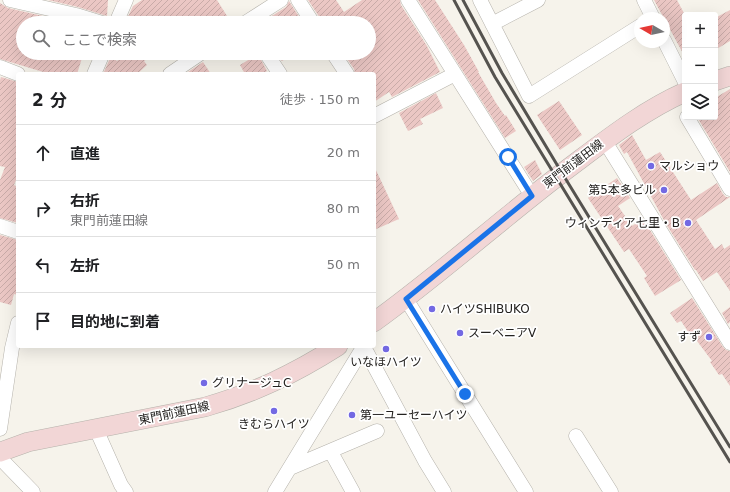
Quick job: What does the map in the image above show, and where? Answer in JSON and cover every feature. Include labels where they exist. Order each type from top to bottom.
[{"type":"main road","points":[[718,79],[730,76]]},
{"type":"main road","name":"東門前蓮田線","points":[[376,321],[406,299],[532,196],[604,140],[682,90]]},
{"type":"main road","name":"東門前蓮田線","points":[[0,452],[28,442],[204,408],[256,391],[304,367],[335,348]]},
{"type":"street","points":[[10,0],[79,16]]},
{"type":"street","points":[[119,16],[126,0]]},
{"type":"street","points":[[257,16],[281,0]]},
{"type":"street","points":[[298,0],[308,16]]},
{"type":"street","points":[[408,0],[532,196]]},
{"type":"street","points":[[480,0],[529,96],[634,30]]},
{"type":"street","points":[[492,24],[538,0]]},
{"type":"street","points":[[644,0],[649,12]]},
{"type":"street","points":[[667,48],[682,90]]},
{"type":"street","points":[[95,72],[100,60]]},
{"type":"street","points":[[173,72],[191,60]]},
{"type":"street","points":[[271,60],[279,72]]},
{"type":"street","points":[[338,60],[346,72]]},
{"type":"street","points":[[0,67],[16,73]]},
{"type":"street","points":[[376,115],[455,74]]},
{"type":"street","points":[[690,120],[730,188]]},
{"type":"street","points":[[604,140],[729,340]]},
{"type":"street","points":[[0,226],[16,231]]},
{"type":"street","points":[[406,299],[526,492]]},
{"type":"street","points":[[0,429],[12,348],[16,331]]},
{"type":"street","points":[[276,492],[363,348]]},
{"type":"street","points":[[365,348],[425,461],[444,492]]},
{"type":"street","points":[[96,429],[126,492]]},
{"type":"street","points":[[290,468],[331,452],[377,431]]},
{"type":"street","points":[[576,436],[611,492]]},
{"type":"street","points":[[331,452],[353,492]]},
{"type":"street","points":[[0,458],[33,492]]},
{"type":"building","points":[[48,0],[108,0],[107,16],[78,7]]},
{"type":"building","points":[[142,0],[217,0],[227,16],[128,16],[133,6]]},
{"type":"building","points":[[308,0],[336,0],[344,12],[362,0],[400,0],[401,5],[427,46],[440,72],[392,97],[389,92],[376,101],[376,72],[355,72],[348,60],[376,60],[376,16],[319,16]]},
{"type":"building","points":[[418,0],[435,0],[464,45],[496,103],[516,131],[505,138]]},
{"type":"building","points":[[654,0],[677,0],[683,12],[682,12],[682,51],[670,29],[670,12],[661,12]]},
{"type":"building","points":[[289,1],[299,16],[272,16],[286,7]]},
{"type":"building","points":[[0,3],[8,8],[43,16],[16,16],[16,60],[81,60],[78,72],[43,72],[0,59]]},
{"type":"building","points":[[730,10],[730,41],[718,48],[718,48],[718,16]]},
{"type":"building","points":[[109,60],[146,60],[144,61],[147,65],[139,72],[104,72]]},
{"type":"building","points":[[248,60],[261,60],[267,71],[244,72],[240,65]]},
{"type":"building","points":[[203,62],[210,72],[188,72]]},
{"type":"building","points":[[1,77],[16,81],[16,180],[14,185],[16,186],[16,222],[0,218],[0,180],[5,167],[0,166]]},
{"type":"building","points":[[730,89],[730,172],[699,120],[718,120],[718,96]]},
{"type":"building","points":[[436,93],[443,108],[420,119],[423,124],[408,131],[399,113]]},
{"type":"building","points":[[559,101],[582,135],[560,150],[537,115]]},
{"type":"building","points":[[632,135],[646,160],[660,152],[691,200],[717,183],[723,194],[726,197],[730,197],[696,220],[715,249],[722,244],[724,249],[730,245],[730,291],[717,272],[703,281],[666,224],[627,152],[624,154],[619,145]]},
{"type":"building","points":[[535,160],[542,174],[533,181],[524,167]]},
{"type":"building","points":[[376,170],[399,219],[376,229]]},
{"type":"building","points":[[617,178],[630,198],[618,206],[632,226],[638,222],[640,225],[645,222],[681,280],[655,296],[644,278],[647,276],[629,249],[624,252],[588,198]]},
{"type":"building","points":[[0,235],[16,239],[16,294],[14,294],[11,305],[0,302]]},
{"type":"building","points":[[692,298],[723,347],[730,351],[730,386],[722,374],[719,375],[710,362],[712,361],[691,333],[689,333],[681,321],[677,323],[670,313]]},
{"type":"building","points":[[730,307],[730,322],[728,324],[722,313]]},
{"type":"railway","points":[[454,0],[495,77],[730,462]]},
{"type":"railway","points":[[463,0],[502,73],[730,447]]},
{"type":"place","name":"マルショウ","points":[[651,166]]},
{"type":"place","name":"第5本多ビル","points":[[664,190]]},
{"type":"place","name":"ウィンディア七里・B","points":[[688,223]]},
{"type":"place","name":"ハイツSHIBUKO","points":[[432,309]]},
{"type":"place","name":"スーベニアV","points":[[460,333]]},
{"type":"place","name":"すず","points":[[709,337]]},
{"type":"place","name":"いなほハイツ","points":[[386,349]]},
{"type":"place","name":"グリナージュC","points":[[204,383]]},
{"type":"place","name":"きむらハイツ","points":[[274,411]]},
{"type":"place","name":"第一ユーセーハイツ","points":[[352,415]]},
{"type":"route","points":[[465,394],[406,299],[532,196],[508,157]]}]
